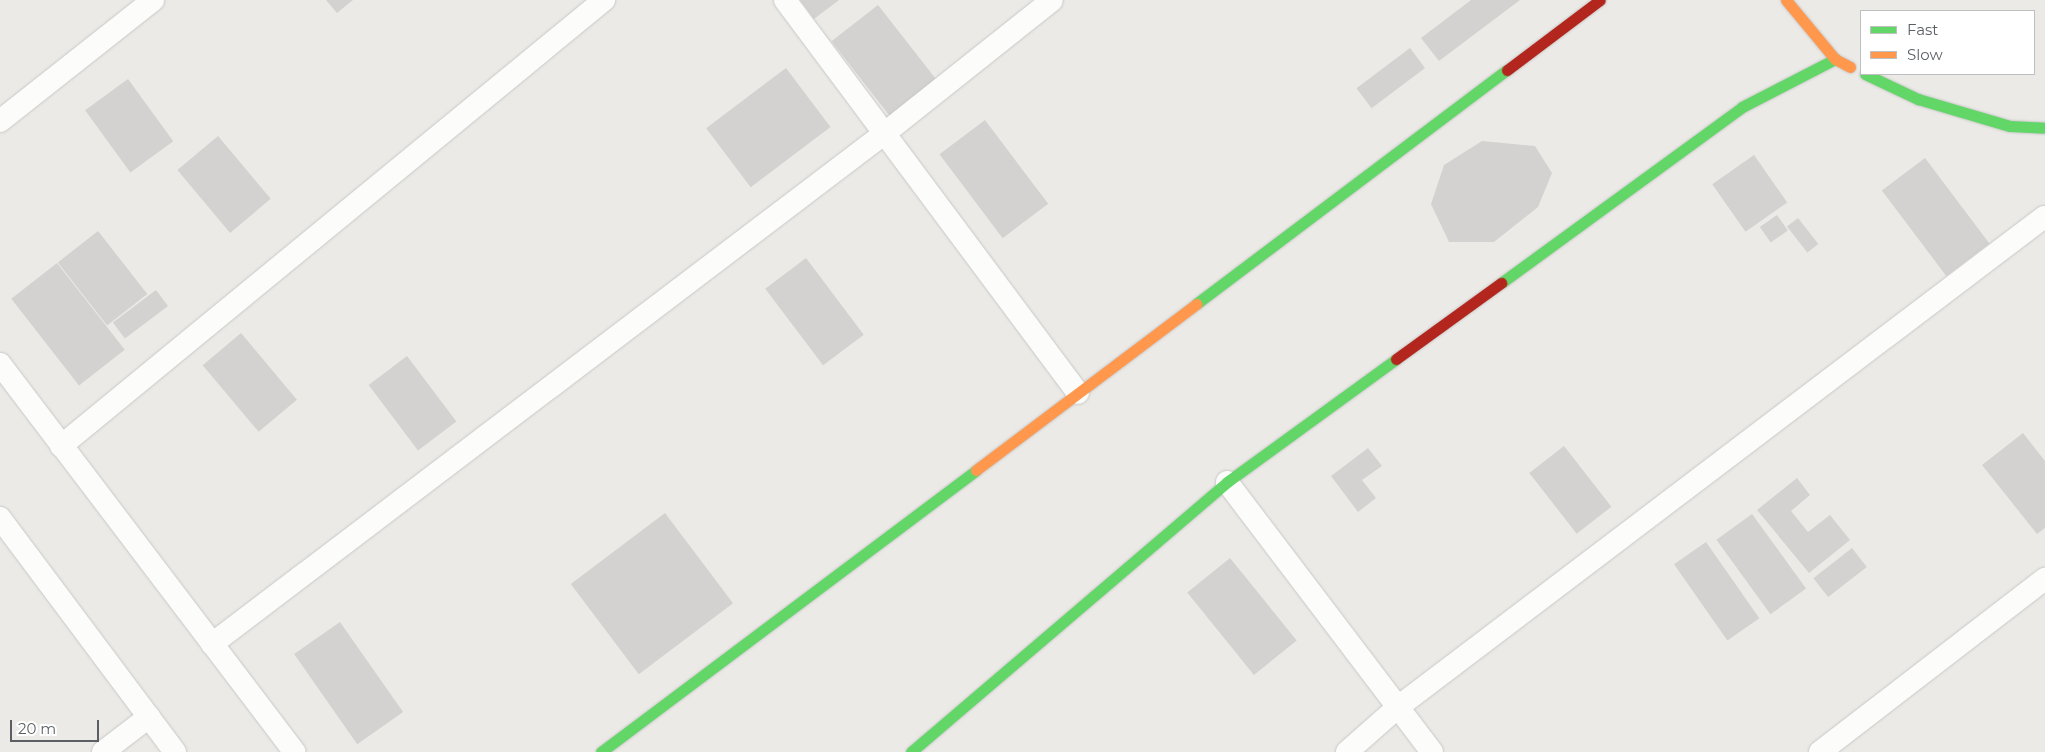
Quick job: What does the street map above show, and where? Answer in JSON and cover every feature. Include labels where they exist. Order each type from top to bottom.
[{"type":"street","points":[[0,121],[153,0]]},
{"type":"street","points":[[61,446],[604,0]]},
{"type":"street","points":[[785,0],[1078,392]]},
{"type":"street","points":[[212,644],[885,133],[1052,0]]},
{"type":"street","points":[[601,752],[1600,0]]},
{"type":"street","points":[[1786,0],[1835,59],[1860,72]]},
{"type":"street","points":[[911,752],[1226,482],[1742,107],[1835,59]]},
{"type":"street","points":[[1867,75],[1918,99],[2010,126],[2045,128]]},
{"type":"street","points":[[1347,752],[1398,707],[2044,217]]},
{"type":"street","points":[[0,364],[294,752]]},
{"type":"street","points":[[1226,482],[1432,752]]},
{"type":"street","points":[[0,518],[175,752]]},
{"type":"street","points":[[1820,752],[2045,579]]},
{"type":"street","points":[[103,752],[149,717]]},
{"type":"building","points":[[326,0],[353,0],[337,13]]},
{"type":"building","points":[[800,0],[839,0],[814,19]]},
{"type":"building","points":[[1471,0],[1520,0],[1439,61],[1421,38]]},
{"type":"building","points":[[878,5],[936,80],[890,116],[832,41]]},
{"type":"building","points":[[1410,48],[1425,68],[1372,108],[1356,88]]},
{"type":"building","points":[[786,68],[831,127],[751,187],[706,128]]},
{"type":"building","points":[[128,79],[173,141],[130,172],[85,110]]},
{"type":"building","points":[[985,120],[1048,204],[1003,238],[939,154]]},
{"type":"building","points":[[218,136],[271,199],[230,233],[177,170]]},
{"type":"building","points":[[1482,141],[1535,146],[1552,173],[1538,207],[1494,242],[1449,242],[1431,204],[1444,165]]},
{"type":"building","points":[[1754,155],[1787,203],[1745,232],[1712,184]]},
{"type":"building","points":[[1925,158],[1989,243],[1946,276],[1882,190]]},
{"type":"building","points":[[1777,215],[1788,231],[1771,243],[1760,227]]},
{"type":"building","points":[[1798,218],[1818,244],[1807,253],[1787,227]]},
{"type":"building","points":[[98,231],[147,294],[107,325],[58,262]]},
{"type":"building","points":[[806,258],[864,335],[823,365],[765,289]]},
{"type":"building","points":[[57,263],[125,350],[79,385],[11,299]]},
{"type":"building","points":[[156,290],[168,306],[125,338],[113,322]]},
{"type":"building","points":[[241,333],[297,400],[259,432],[203,365]]},
{"type":"building","points":[[407,356],[456,421],[418,450],[369,385]]},
{"type":"building","points":[[2023,433],[2045,461],[2045,528],[2037,534],[1982,465]]},
{"type":"building","points":[[1564,446],[1611,507],[1577,534],[1529,473]]},
{"type":"building","points":[[1368,448],[1382,466],[1362,480],[1376,498],[1358,512],[1331,476]]},
{"type":"building","points":[[1797,478],[1810,495],[1791,511],[1808,532],[1830,515],[1850,540],[1809,573],[1757,510]]},
{"type":"building","points":[[665,513],[733,603],[639,674],[571,584]]},
{"type":"building","points":[[1752,514],[1806,588],[1770,614],[1716,540]]},
{"type":"building","points":[[1706,542],[1759,618],[1727,641],[1674,564]]},
{"type":"building","points":[[1852,548],[1867,567],[1828,597],[1813,578]]},
{"type":"building","points":[[1230,558],[1297,640],[1254,675],[1187,593]]},
{"type":"building","points":[[340,622],[403,712],[357,744],[294,654]]},
{"type":"traffic: fast","points":[[1501,283],[1742,107],[1835,59]]},
{"type":"traffic: fast","points":[[1196,304],[1507,70]]},
{"type":"traffic: fast","points":[[1867,75],[1918,99],[2010,126],[2045,128]]},
{"type":"traffic: fast","points":[[911,752],[1227,482],[1396,359]]},
{"type":"traffic: fast","points":[[601,752],[976,470]]},
{"type":"traffic: slow","points":[[1786,0],[1835,59],[1850,67]]},
{"type":"traffic: slow","points":[[976,470],[1196,304]]},
{"type":"traffic: jam","points":[[1507,70],[1600,0]]},
{"type":"traffic: jam","points":[[1396,359],[1501,283]]}]
